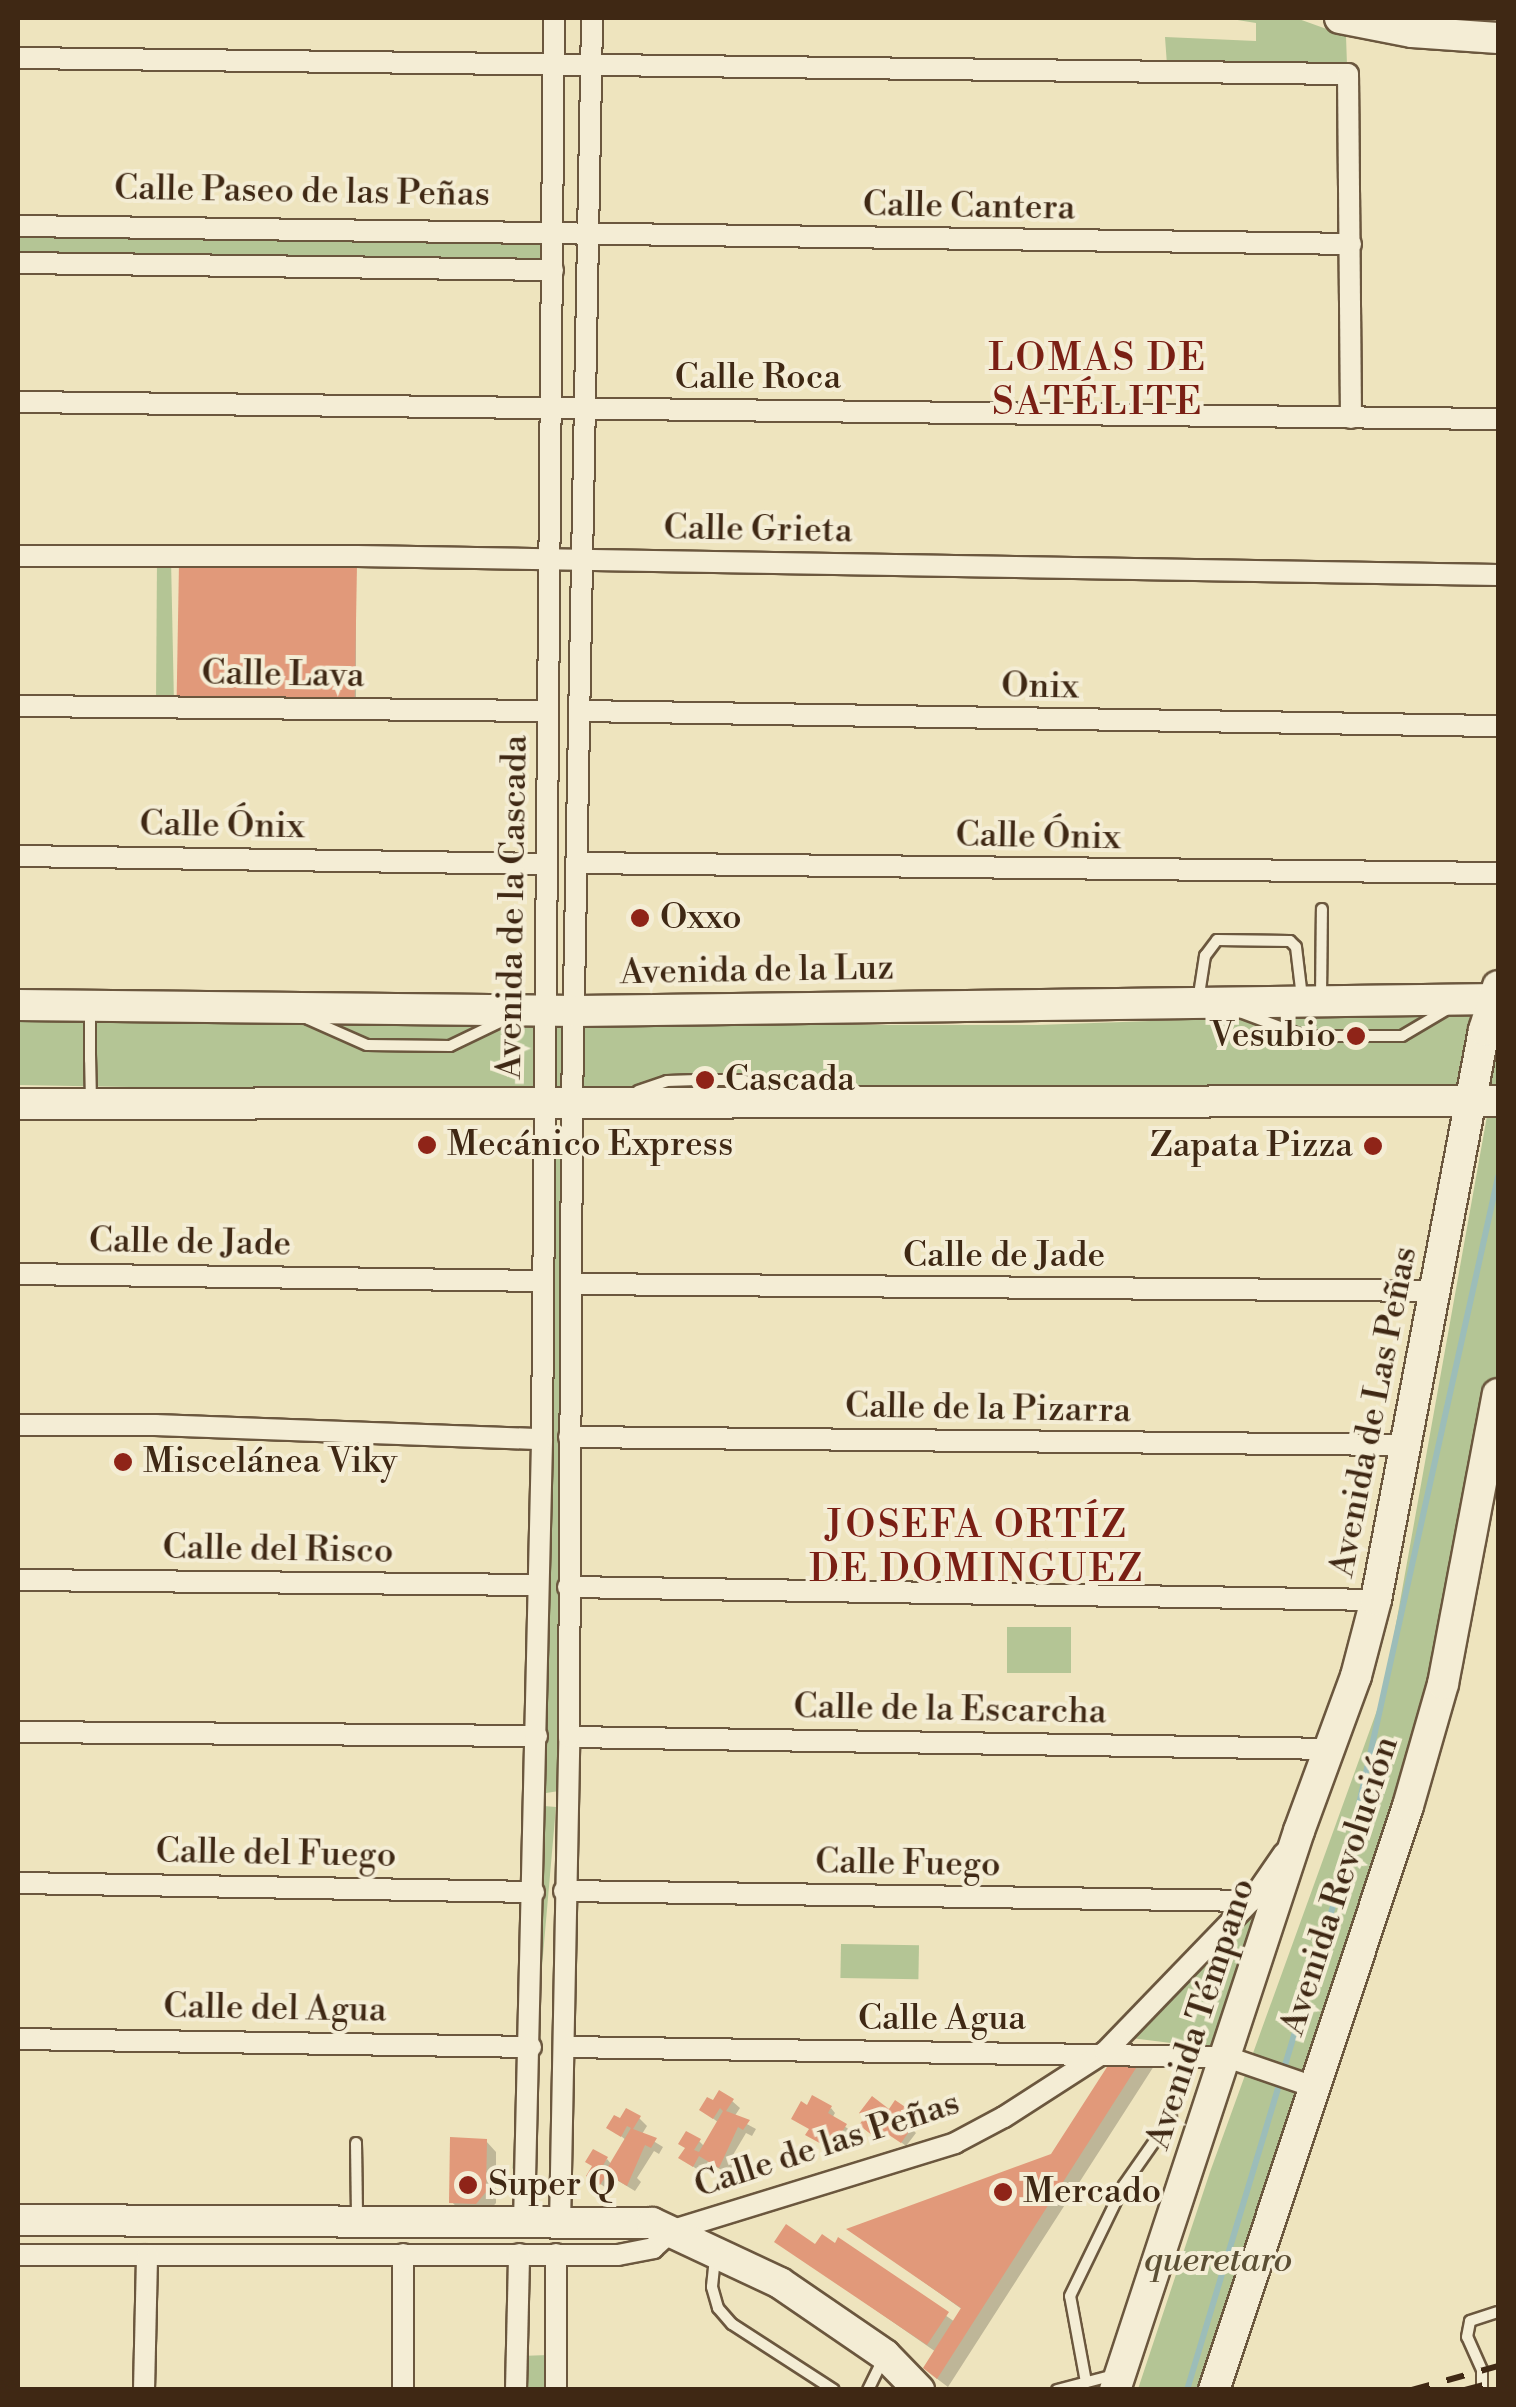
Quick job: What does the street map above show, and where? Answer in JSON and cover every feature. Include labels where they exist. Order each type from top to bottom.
[{"type":"main road","points":[[1340,18],[1412,32],[1498,38]]},
{"type":"main road","name":"Avenida de la Luz","points":[[18,1005],[90,1019],[284,1009],[537,1015],[577,1020],[1489,996]]},
{"type":"main road","name":"Avenida de Las Peñas","points":[[1299,1831],[1330,1750],[1376,1600],[1436,1291],[1481,1095],[1489,996]]},
{"type":"main road","points":[[18,1104],[1481,1095]]},
{"type":"main road","name":"Avenida Revolución","points":[[1214,2390],[1304,2083],[1408,1806],[1443,1684],[1498,1394]]},
{"type":"main road","name":"Avenida Témpano","points":[[1107,2382],[1240,2060],[1299,1831]]},
{"type":"main road","points":[[18,2220],[524,2223],[558,2239],[652,2224],[673,2230],[780,2282],[885,2355],[919,2390]]},
{"type":"street","name":"Avenida de la Cascada","points":[[554,18],[555,233],[549,408],[545,864],[537,1015],[558,1102],[572,1284],[569,1738],[556,2390]]},
{"type":"street","name":"Avenida de la Cascada","points":[[524,2223],[536,1798],[542,1282],[558,1102],[576,1051],[577,1020],[592,18]]},
{"type":"street","points":[[18,58],[1348,74],[1351,418]]},
{"type":"street","name":"Calle Paseo de las Peñas","points":[[18,226],[586,235]]},
{"type":"street","name":"Calle Cantera","points":[[586,235],[1351,244]]},
{"type":"street","points":[[18,263],[553,270]]},
{"type":"street","name":"Calle Roca","points":[[18,402],[1498,419]]},
{"type":"street","name":"Calle Grieta","points":[[18,556],[548,559],[1498,575]]},
{"type":"street","name":"Calle Lava","points":[[18,706],[547,711]]},
{"type":"street","name":"Onix","points":[[580,711],[1498,726]]},
{"type":"street","name":"Calle Ónix","points":[[18,856],[545,864]]},
{"type":"street","name":"Calle Ónix","points":[[578,863],[1498,873]]},
{"type":"street","name":"Calle de Jade","points":[[18,1274],[542,1282]]},
{"type":"street","name":"Calle de Jade","points":[[572,1284],[1436,1291]]},
{"type":"street","points":[[18,1425],[156,1424],[542,1440]]},
{"type":"street","name":"Calle de la Pizarra","points":[[569,1437],[1406,1445]]},
{"type":"street","name":"Calle del Risco","points":[[18,1580],[538,1586]]},
{"type":"street","points":[[568,1587],[1376,1600]]},
{"type":"street","points":[[18,1732],[537,1736]]},
{"type":"street","name":"Calle de la Escarcha","points":[[569,1738],[1330,1750]]},
{"type":"street","points":[[536,1798],[565,1797]]},
{"type":"street","name":"Calle de las Peñas","points":[[673,2230],[955,2142],[1004,2117],[1105,2052],[1251,1901],[1299,1831]]},
{"type":"street","name":"Calle del Fuego","points":[[18,1883],[534,1892]]},
{"type":"street","name":"Calle Fuego","points":[[564,1891],[1251,1901]]},
{"type":"street","name":"Calle del Agua","points":[[18,2038],[531,2047]]},
{"type":"street","name":"Calle Agua","points":[[564,2048],[1105,2052],[1240,2060],[1304,2083]]},
{"type":"street","points":[[18,2255],[519,2254],[558,2239]]},
{"type":"street","points":[[403,2390],[404,2254]]},
{"type":"street","points":[[516,2390],[519,2254]]},
{"type":"street","points":[[144,2390],[146,2255]]},
{"type":"lane","points":[[1312,1001],[1322,910]]},
{"type":"lane","points":[[1312,1001],[1296,946],[1282,938],[1217,940],[1205,956],[1204,1002],[1304,1036],[1402,1036],[1489,996]]},
{"type":"lane","points":[[90,1019],[91,1105]]},
{"type":"lane","points":[[1056,2390],[1107,2382],[1070,2296],[1124,2185],[1171,2118]]},
{"type":"lane","points":[[356,2143],[357,2222]]},
{"type":"lane","points":[[716,2252],[712,2288],[718,2308],[732,2324],[834,2390]]},
{"type":"lane","points":[[1482,2390],[1482,2370],[1467,2337],[1470,2321],[1498,2312]]},
{"type":"lane","points":[[868,2390],[885,2355]]},
{"type":"green space","points":[[1225,18],[1296,18],[1346,36],[1347,65],[1167,65],[1165,37],[1256,41],[1256,23]]},
{"type":"green space","points":[[18,232],[552,241],[551,268],[18,259]]},
{"type":"green space","points":[[157,559],[171,559],[174,704],[156,704]]},
{"type":"green space","name":"queretaro","points":[[1498,1009],[1498,1455],[1362,1942],[1214,2389],[1138,2389],[1210,2172],[1384,1691],[1492,1088],[511,1094],[18,1085],[18,1019],[449,1025],[1037,1025]]},
{"type":"green space","points":[[550,1134],[566,1134],[559,1791],[546,1793]]},
{"type":"green space","points":[[1007,1627],[1071,1627],[1071,1673],[1007,1673]]},
{"type":"green space","points":[[544,1806],[556,1807],[524,2170],[512,2169]]},
{"type":"green space","points":[[1281,1875],[1227,2050],[1131,2038],[1256,1910]]},
{"type":"green space","points":[[841,1944],[919,1945],[918,1979],[840,1978]]},
{"type":"green space","points":[[548,2355],[549,2389],[522,2390],[521,2356]]},
{"type":"building","points":[[179,563],[357,566],[355,707],[177,704]]},
{"type":"building","name":"Mercado","points":[[1116,2053],[1145,2054],[937,2379],[923,2368],[961,2308],[846,2229],[1051,2154]]},
{"type":"building","points":[[719,2090],[734,2099],[726,2111],[750,2120],[743,2130],[738,2127],[719,2168],[699,2156],[693,2167],[678,2158],[685,2148],[678,2144],[686,2131],[701,2139],[694,2150],[699,2152],[723,2111],[720,2108],[713,2119],[699,2110],[707,2097],[713,2100]]},
{"type":"building","points":[[812,2095],[832,2106],[828,2113],[847,2124],[837,2140],[831,2136],[825,2146],[805,2135],[809,2129],[791,2119],[801,2101],[807,2105]]},
{"type":"building","points":[[872,2096],[889,2109],[895,2100],[914,2113],[907,2122],[913,2126],[901,2143],[883,2131],[877,2139],[859,2125],[865,2117],[859,2113]]},
{"type":"building","points":[[626,2108],[641,2116],[633,2129],[657,2138],[651,2148],[645,2145],[627,2186],[607,2174],[600,2185],[586,2176],[592,2166],[585,2162],[593,2149],[608,2157],[602,2167],[606,2170],[631,2128],[627,2126],[621,2137],[606,2128],[614,2115],[620,2118]]},
{"type":"building","points":[[450,2137],[487,2139],[486,2192],[476,2204],[449,2203]]},
{"type":"building","points":[[786,2224],[815,2244],[822,2234],[835,2243],[838,2237],[949,2312],[927,2345],[774,2242]]},
{"type":"waterway","points":[[1187,2390],[1346,1863],[1498,1177]]},
{"type":"railway","points":[[1412,2390],[1498,2366]]},
{"type":"railway","points":[[1465,2390],[1498,2381]]},
{"type":"place","name":"Oxxo","points":[[640,918]]},
{"type":"place","name":"Vesubio","points":[[1356,1036]]},
{"type":"place","name":"Cascada","points":[[705,1080]]},
{"type":"place","name":"Mecánico Express","points":[[427,1145]]},
{"type":"place","name":"Zapata Pizza","points":[[1373,1146]]},
{"type":"place","name":"Miscelánea Viky","points":[[123,1462]]},
{"type":"place","name":"Super Q","points":[[468,2185]]},
{"type":"place","name":"Mercado","points":[[1003,2192]]},
{"type":"district","name":"LOMAS DE SATÉLITE","points":[[1098,381]]},
{"type":"district","name":"JOSEFA ORTÍZ DE DOMINGUEZ","points":[[977,1548]]}]
